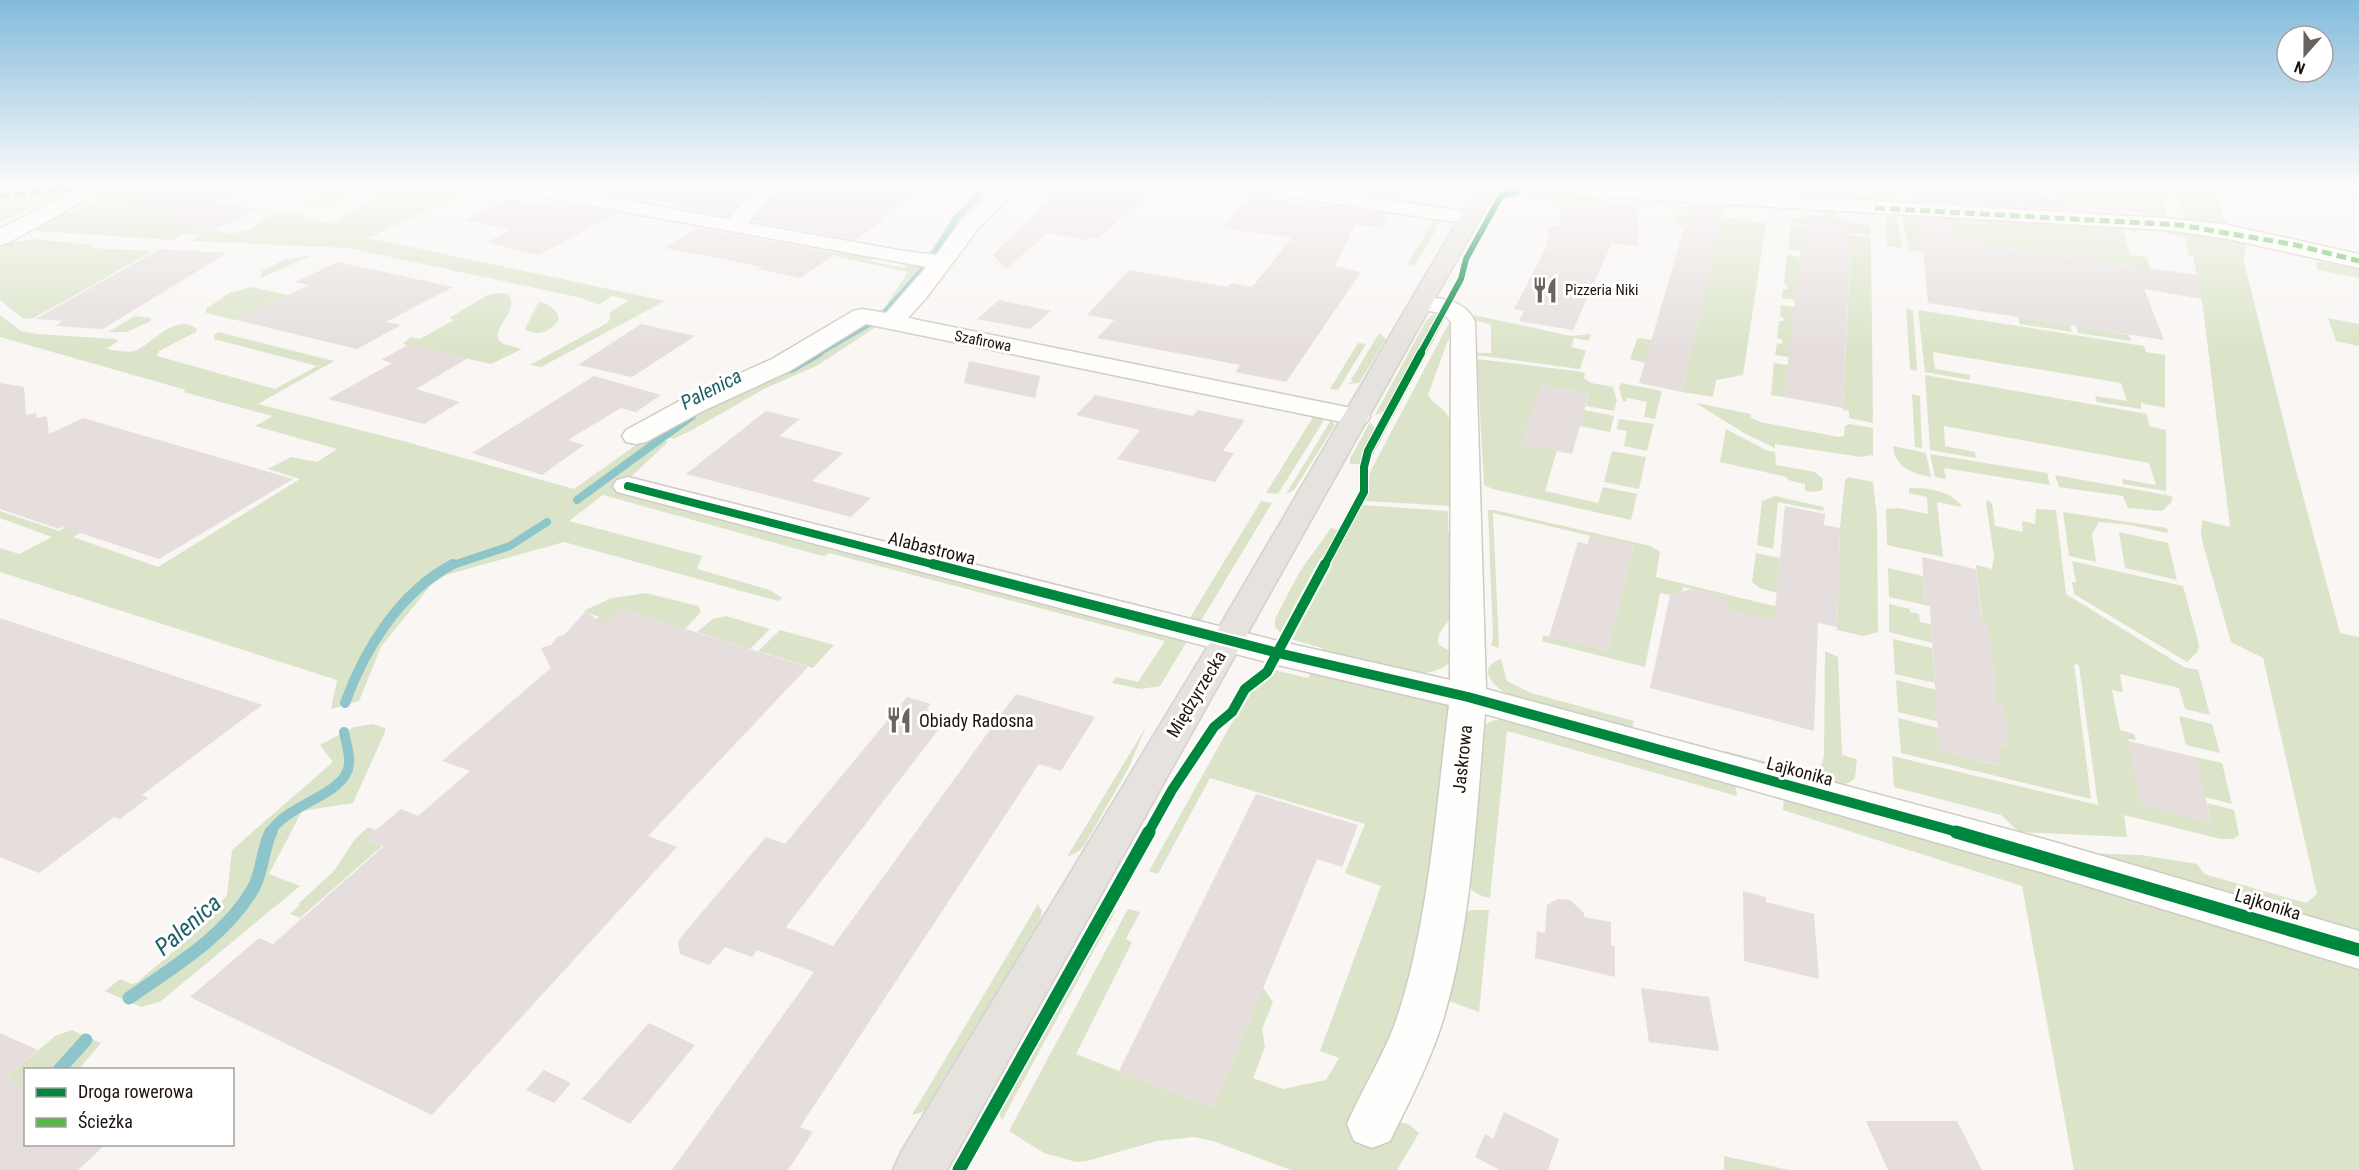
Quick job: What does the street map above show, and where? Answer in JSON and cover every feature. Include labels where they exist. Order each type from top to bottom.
[{"type":"main road","name":"Międzyrzecka","points":[[920,1170],[1228,641],[1457,241]]},
{"type":"street","points":[[811,241],[904,258],[942,262]]},
{"type":"street","points":[[892,321],[919,292],[958,241]]},
{"type":"street","points":[[2266,241],[2359,261]]},
{"type":"street","name":"Jaskrowa","points":[[1371,1124],[1412,1042],[1435,963],[1452,849],[1468,698],[1463,322],[1459,312],[1453,309],[1422,303]]},
{"type":"street","name":"Szafirowa","points":[[636,436],[693,405],[787,362],[857,318],[892,321],[896,324],[1356,417]]},
{"type":"street","name":"Alabastrowa","points":[[628,486],[1228,641]]},
{"type":"street","name":"Lajkonika","points":[[1228,641],[1468,698],[2033,852],[2359,950]]},
{"type":"green space","points":[[50,241],[91,245],[91,248],[153,251],[32,319],[22,318],[0,300],[0,244]]},
{"type":"green space","points":[[192,241],[381,241],[665,301],[541,367],[530,365],[607,323],[611,317],[609,313],[629,300],[612,296],[598,305],[582,298],[348,248]]},
{"type":"green space","points":[[937,241],[949,241],[939,255],[926,257]]},
{"type":"green space","points":[[1421,241],[1430,241],[1415,265],[1407,264]]},
{"type":"green space","points":[[1717,241],[1763,241],[1743,375],[1716,380],[1713,397],[1682,392]]},
{"type":"green space","points":[[1789,241],[1802,241],[1801,251],[1788,249]]},
{"type":"green space","points":[[1851,241],[1871,241],[1873,423],[1849,418],[1849,411],[1843,410]]},
{"type":"green space","points":[[1887,241],[1901,241],[1903,249],[1887,246]]},
{"type":"green space","points":[[1907,241],[1922,241],[1922,248],[1945,251],[1945,255],[1909,250]]},
{"type":"green space","points":[[1961,241],[2126,241],[2130,255],[2147,257],[2154,285],[2136,266]]},
{"type":"green space","points":[[2186,241],[2244,241],[2246,247],[2243,258],[2292,455],[2340,633],[2359,637],[2359,940],[2082,853],[2141,855],[2197,864],[2204,874],[2306,903],[2317,894],[2263,658],[2231,642],[2201,534],[2202,520],[2230,527],[2203,308],[2193,256],[2188,255]]},
{"type":"green space","points":[[842,250],[876,257],[871,261],[903,268],[910,263],[930,265],[888,315],[877,312],[884,308],[908,272],[834,256]]},
{"type":"green space","points":[[312,255],[261,278],[262,271],[284,260]]},
{"type":"green space","points":[[1787,255],[1800,257],[1795,300],[1782,298],[1783,289],[1787,289],[1787,284],[1784,283]]},
{"type":"green space","points":[[2316,263],[2359,269],[2359,278],[2317,270]]},
{"type":"green space","points":[[252,287],[310,300],[282,298],[236,320],[206,313],[206,309],[229,293]]},
{"type":"green space","points":[[507,294],[511,299],[511,305],[498,333],[498,339],[503,344],[522,349],[491,364],[403,344],[411,337],[420,339],[454,320],[449,318],[488,295]]},
{"type":"green space","points":[[539,301],[554,310],[559,319],[549,330],[539,333],[529,332],[525,329]]},
{"type":"green space","points":[[1781,305],[1795,307],[1789,357],[1775,355],[1777,343],[1782,344],[1783,340],[1777,338],[1779,321],[1783,321],[1784,318],[1780,316]]},
{"type":"green space","points":[[1906,308],[1913,310],[1917,371],[1910,369]]},
{"type":"green space","points":[[1918,310],[2144,346],[2146,352],[2165,355],[2165,408],[2141,403],[2141,409],[2097,402],[2095,396],[2127,401],[2121,383],[1933,352],[1935,369],[1970,375],[1970,380],[1925,372]]},
{"type":"green space","points":[[1438,313],[1384,412],[1375,415],[1426,321]]},
{"type":"green space","points":[[1445,314],[1447,315],[1371,455]]},
{"type":"green space","points":[[0,315],[21,331],[116,339],[118,341],[106,349],[124,352],[135,351],[172,327],[181,324],[189,325],[197,329],[196,332],[159,351],[157,356],[275,389],[317,366],[214,339],[214,335],[218,332],[334,361],[258,404],[403,441],[574,489],[650,435],[668,442],[619,488],[1181,639],[1186,643],[1160,686],[1141,689],[1112,683],[1116,677],[1138,682],[1165,641],[829,553],[825,556],[819,555],[603,495],[569,521],[702,556],[697,569],[770,590],[782,598],[778,601],[564,542],[446,575],[431,585],[381,647],[359,701],[331,709],[337,680],[0,572],[0,548],[19,554],[52,537],[0,518],[0,511],[59,531],[139,486],[155,491],[73,537],[158,567],[300,479],[268,469],[291,457],[317,462],[337,449],[255,426],[273,416],[183,392],[186,390],[0,337]]},
{"type":"green space","points":[[1474,315],[1571,336],[1591,334],[1589,341],[1574,338],[1571,347],[1586,351],[1580,369],[1477,355],[1474,353],[1491,353],[1491,325],[1474,320]]},
{"type":"green space","points":[[135,316],[151,318],[151,321],[127,332],[108,332]]},
{"type":"green space","points":[[2018,317],[2070,325],[2072,332],[2020,324]]},
{"type":"green space","points":[[2328,318],[2359,324],[2359,346],[2336,341]]},
{"type":"green space","points":[[1451,319],[1451,332],[1428,395],[1446,412],[1450,420],[1452,503],[1450,506],[1366,501],[1364,499],[1368,491],[1370,472]]},
{"type":"green space","points":[[864,325],[876,327],[818,365],[764,389],[692,430],[673,439],[655,432]]},
{"type":"green space","points":[[2076,326],[2129,335],[2131,341],[2078,333]]},
{"type":"green space","points":[[1379,333],[1386,339],[1359,383],[1348,384],[1353,381],[1351,380]]},
{"type":"green space","points":[[1637,339],[1652,340],[1645,363],[1630,359]]},
{"type":"green space","points":[[1358,343],[1366,344],[1338,390],[1330,389]]},
{"type":"green space","points":[[1477,359],[1576,371],[1585,373],[1584,378],[1591,383],[1613,387],[1617,401],[1614,411],[1586,406],[1589,394],[1541,385],[1558,447],[1545,491],[1598,503],[1603,487],[1637,494],[1631,520],[1493,489],[1484,485]]},
{"type":"green space","points":[[1774,363],[1788,365],[1784,397],[1771,395]]},
{"type":"green space","points":[[1925,375],[2147,414],[2149,426],[2166,430],[2166,491],[2123,484],[2122,479],[2156,485],[2149,463],[1944,426],[1945,446],[1975,452],[1976,458],[1930,450]]},
{"type":"green space","points":[[1621,383],[1662,391],[1655,419],[1644,417],[1647,402],[1627,398],[1626,402],[1623,401],[1619,388]]},
{"type":"green space","points":[[1912,394],[1920,396],[1922,448],[1915,447]]},
{"type":"green space","points":[[1696,403],[1751,414],[1751,418],[1760,422],[1839,437],[1844,436],[1845,426],[1849,424],[1873,428],[1873,455],[1861,457],[1775,444],[1775,448],[1744,433]]},
{"type":"green space","points":[[1272,408],[1326,417],[1278,494],[1266,493],[1313,417]]},
{"type":"green space","points":[[1584,410],[1614,416],[1610,432],[1580,426]]},
{"type":"green space","points":[[1619,419],[1654,424],[1647,451],[1624,446],[1627,431],[1617,429]]},
{"type":"green space","points":[[1331,420],[1335,425],[1294,490],[1286,494]]},
{"type":"green space","points":[[1370,422],[1375,429],[1362,452],[1360,464],[1350,464],[1350,459]]},
{"type":"green space","points":[[1726,429],[1766,450],[1775,452],[1776,465],[1815,472],[1823,479],[1822,490],[1805,491],[1805,484],[1788,480],[1787,477],[1720,462]]},
{"type":"green space","points":[[1893,446],[1926,453],[1931,477],[1917,474],[1901,464],[1897,460]]},
{"type":"green space","points":[[1612,451],[1646,457],[1639,489],[1604,482]]},
{"type":"green space","points":[[1930,454],[2047,473],[2050,485],[1944,468],[1946,479],[1935,477]]},
{"type":"green space","points":[[2055,475],[2172,496],[2172,502],[2162,511],[2128,508],[2123,496],[2059,487]]},
{"type":"green space","points":[[1849,477],[1873,482],[1877,518],[1878,632],[1863,636],[1837,630],[1840,528],[1845,480]]},
{"type":"green space","points":[[1909,488],[1945,494],[1952,497],[1962,507],[1937,502],[1943,557],[1887,545],[1886,509],[1898,508],[1928,514],[1927,497],[1909,493]]},
{"type":"green space","points":[[1775,496],[1824,507],[1823,511],[1778,502],[1773,549],[1757,545],[1762,501]]},
{"type":"green space","points":[[1988,500],[1992,504],[1995,526],[2023,532],[2022,521],[2035,524],[2036,509],[2056,510],[2066,594],[2184,667],[2198,670],[2210,715],[2185,709],[2179,688],[2120,674],[2123,692],[2112,690],[2120,730],[2134,734],[2136,740],[2128,739],[2141,804],[2212,823],[2207,803],[2234,810],[2239,835],[2233,839],[2221,839],[2124,815],[2127,837],[2019,832],[2001,815],[1894,787],[1892,756],[2098,805],[2079,665],[2074,664],[2091,799],[1901,753],[1898,718],[1938,728],[1939,750],[1999,766],[1998,745],[2008,747],[2004,706],[1988,702],[1997,698],[1988,625],[1974,622],[1982,618],[1976,565],[1992,569],[1994,556],[1986,503]]},
{"type":"green space","points":[[1261,501],[1272,503],[1199,624],[1188,621]]},
{"type":"green space","points":[[1362,505],[1448,511],[1448,530],[1454,533],[1454,613],[1440,632],[1438,640],[1439,645],[1452,652],[1454,656],[1444,667],[1430,672],[1392,671],[1321,653],[1322,648],[1290,639]]},
{"type":"green space","points":[[1488,510],[1651,546],[1660,552],[1656,577],[1790,610],[1815,637],[1730,611],[1726,609],[1727,597],[1683,587],[1683,591],[1670,595],[1660,593],[1645,667],[1542,641],[1543,635],[1608,651],[1634,546],[1493,513],[1499,648],[1491,645],[1493,637]]},
{"type":"green space","points":[[2063,512],[2167,528],[2168,533],[2130,525],[2099,522],[2092,534],[2096,562],[2069,556]]},
{"type":"green space","points":[[1331,528],[1338,530],[1281,634],[1275,627],[1275,619],[1300,571]]},
{"type":"green space","points":[[2119,532],[2168,543],[2177,580],[2125,568]]},
{"type":"green space","points":[[1756,553],[1780,558],[1777,593],[1760,588],[1752,582]]},
{"type":"green space","points":[[2072,561],[2183,586],[2199,645],[2198,651],[2187,662],[2074,594],[2072,582],[2076,582]]},
{"type":"green space","points":[[1888,568],[1923,576],[1925,605],[1889,597]]},
{"type":"green space","points":[[646,593],[698,606],[701,612],[685,629],[621,609],[557,663],[549,660],[599,617],[583,611],[612,598]]},
{"type":"green space","points":[[1889,604],[1910,609],[1910,612],[1919,614],[1920,622],[1931,624],[1932,643],[1889,632]]},
{"type":"green space","points":[[726,616],[770,629],[750,649],[697,632],[713,619]]},
{"type":"green space","points":[[780,630],[834,645],[813,668],[758,651]]},
{"type":"green space","points":[[1893,639],[1932,648],[1935,683],[1895,674]]},
{"type":"green space","points":[[1825,651],[1838,657],[1842,755],[1857,759],[1855,778],[1849,783],[1836,784],[1724,754],[1725,751],[1801,771],[1820,768],[1824,756]]},
{"type":"green space","points":[[1501,659],[1507,681],[1531,693],[1634,721],[1632,729],[1510,696],[1496,686],[1488,675],[1488,669],[1492,664]]},
{"type":"green space","points":[[1274,670],[1308,678],[1311,672],[1445,703],[1456,715],[1392,1121],[1408,1124],[1419,1133],[1397,1170],[1291,1170],[1213,1141],[1194,1137],[1157,1141],[1087,1161],[1076,1162],[1044,1153],[1009,1131],[1128,909],[1140,912],[1126,939],[1132,942],[1076,1054],[1213,1108],[1263,988],[1273,1002],[1262,1029],[1265,1047],[1253,1078],[1283,1089],[1326,1080],[1339,1058],[1320,1051],[1381,886],[1345,873],[1365,824],[1210,778],[1158,874],[1149,871],[1249,692]]},
{"type":"green space","points":[[1896,680],[1941,691],[1944,723],[1898,712]]},
{"type":"green space","points":[[2179,716],[2212,724],[2220,753],[2186,745]]},
{"type":"green space","points":[[1494,720],[1505,720],[1735,782],[1737,796],[1507,731],[1490,898],[1483,896],[1466,884],[1481,727]]},
{"type":"green space","points":[[373,724],[385,728],[385,732],[353,803],[302,811],[269,874],[300,886],[161,1001],[141,1007],[105,991],[120,979],[132,984],[136,983],[192,936],[227,895],[232,850],[333,762],[320,745],[354,727]]},
{"type":"green space","points":[[1146,727],[1128,769],[1085,844],[1079,851],[1067,857]]},
{"type":"green space","points":[[2195,757],[2222,763],[2232,804],[2205,797]]},
{"type":"green space","points":[[1784,796],[2359,962],[2359,1170],[2074,1170],[2022,886],[1783,810]]},
{"type":"green space","points":[[368,827],[375,830],[366,839],[382,846],[300,918],[290,914],[334,871],[355,839]]},
{"type":"green space","points":[[1038,904],[1042,911],[1039,923],[927,1108],[912,1115]]},
{"type":"green space","points":[[1116,910],[1002,1120],[999,1113],[1110,912]]},
{"type":"green space","points":[[1489,910],[1479,1012],[1449,1001],[1461,913]]},
{"type":"green space","points":[[72,1030],[101,1043],[80,1068],[24,1068],[24,1087],[6,1078],[55,1036]]},
{"type":"green space","points":[[1724,1156],[1789,1170],[1724,1170]]},
{"type":"building","points":[[490,241],[566,241],[539,255],[487,242]]},
{"type":"building","points":[[677,241],[768,241],[837,253],[800,278],[734,261],[664,248]]},
{"type":"building","points":[[1008,241],[1039,241],[1006,269],[993,255]]},
{"type":"building","points":[[1290,241],[1347,241],[1335,266],[1361,272],[1286,382],[1235,372],[1240,365],[1097,338],[1114,320],[1087,315],[1129,270],[1228,287],[1231,283],[1252,287]]},
{"type":"building","points":[[1548,241],[1638,241],[1638,246],[1612,243],[1573,330],[1519,321],[1524,311],[1514,309],[1547,246]]},
{"type":"building","points":[[1680,241],[1717,241],[1682,392],[1639,383]]},
{"type":"building","points":[[1802,241],[1850,241],[1843,408],[1784,397]]},
{"type":"building","points":[[1922,241],[1957,241],[2197,275],[2201,299],[2144,289],[2164,340],[1928,303]]},
{"type":"building","points":[[160,249],[227,253],[103,329],[55,326],[63,321],[35,319]]},
{"type":"building","points":[[338,262],[453,287],[386,322],[401,325],[357,349],[236,320],[309,285],[295,282]]},
{"type":"building","points":[[999,300],[1051,311],[1030,329],[977,319]]},
{"type":"building","points":[[641,324],[695,336],[632,377],[578,365]]},
{"type":"building","points":[[409,344],[468,358],[416,389],[460,402],[424,424],[328,399],[392,363],[381,360]]},
{"type":"building","points":[[969,361],[1040,376],[1035,398],[964,383]]},
{"type":"building","points":[[594,376],[661,395],[636,412],[621,408],[568,440],[584,445],[542,475],[472,453]]},
{"type":"building","points":[[0,383],[24,387],[26,415],[36,413],[37,418],[47,416],[49,434],[83,418],[293,479],[159,559],[62,527],[59,529],[0,509]]},
{"type":"building","points":[[1541,385],[1589,394],[1572,454],[1520,444]]},
{"type":"building","points":[[1095,395],[1193,416],[1198,410],[1245,420],[1223,451],[1234,453],[1215,482],[1117,459],[1140,430],[1076,415]]},
{"type":"building","points":[[766,411],[800,419],[779,436],[843,453],[812,481],[871,498],[851,517],[686,474]]},
{"type":"building","points":[[1785,506],[1825,514],[1824,525],[1840,528],[1837,627],[1818,623],[1814,731],[1650,688],[1670,595],[1691,589],[1727,597],[1726,609],[1774,620]]},
{"type":"building","points":[[1590,535],[1634,546],[1608,651],[1549,637],[1578,542],[1588,544]]},
{"type":"building","points":[[1922,557],[1976,569],[1982,623],[1988,624],[1998,704],[2004,706],[2009,747],[1998,745],[2000,766],[1939,750],[1930,606],[1925,605]]},
{"type":"building","points":[[621,609],[808,667],[648,836],[677,847],[432,1115],[190,997],[259,938],[273,944],[384,846],[365,839],[401,809],[418,816],[470,771],[442,761],[551,668],[541,648],[551,645],[557,637],[564,635],[586,611],[602,624]]},
{"type":"building","points":[[0,618],[262,705],[142,795],[148,798],[120,819],[114,817],[39,873],[0,857]]},
{"type":"building","points":[[1016,694],[1095,717],[1061,771],[1039,764],[800,1127],[813,1132],[788,1170],[672,1170],[814,972],[757,950],[752,957],[725,947],[709,965],[680,954],[678,943],[681,937],[766,837],[785,844],[907,697],[931,704],[927,709],[946,720],[786,927],[833,946]]},
{"type":"building","points":[[2128,741],[2195,757],[2212,823],[2141,805]]},
{"type":"building","points":[[1256,794],[1358,825],[1342,867],[1317,859],[1213,1108],[1119,1071]]},
{"type":"building","points":[[1743,891],[1766,897],[1766,902],[1814,914],[1819,979],[1744,961]]},
{"type":"building","points":[[1558,899],[1570,900],[1584,913],[1584,917],[1611,922],[1611,945],[1615,946],[1615,977],[1535,958],[1537,931],[1545,933],[1547,905]]},
{"type":"building","points":[[1641,988],[1709,997],[1719,1051],[1649,1042]]},
{"type":"building","points":[[649,1023],[695,1045],[630,1124],[582,1099]]},
{"type":"building","points":[[0,1033],[38,1050],[6,1078],[24,1087],[24,1146],[104,1146],[78,1170],[0,1170]]},
{"type":"building","points":[[544,1070],[571,1083],[554,1103],[526,1090]]},
{"type":"building","points":[[1504,1112],[1559,1139],[1548,1170],[1500,1170],[1475,1157],[1485,1134],[1493,1139]]},
{"type":"building","points":[[1866,1121],[1957,1121],[1982,1170],[1888,1170]]},
{"type":"waterway","name":"Palenica","points":[[932,257],[942,241]]},
{"type":"waterway","name":"Palenica","points":[[883,315],[927,265]]},
{"type":"waterway","name":"Palenica","points":[[817,354],[869,324]]},
{"type":"waterway","name":"Palenica","points":[[791,369],[819,353]]},
{"type":"waterway","name":"Palenica","points":[[577,500],[692,416]]},
{"type":"waterway","name":"Palenica","points":[[450,566],[510,546],[547,522]]},
{"type":"waterway","name":"Palenica","points":[[345,703],[363,662],[387,623],[417,590],[453,564]]},
{"type":"waterway","name":"Palenica","points":[[270,833],[288,814],[327,792],[346,775],[349,760],[344,732]]},
{"type":"waterway","name":"Palenica","points":[[129,998],[197,950],[228,922],[253,889],[271,832]]},
{"type":"waterway","name":"Palenica","points":[[61,1068],[86,1040]]},
{"type":"marked path","points":[[2270,241],[2359,261]]},
{"type":"cycle path","points":[[959,1170],[1172,790],[1214,727],[1232,712],[1245,689],[1267,672],[1364,492],[1364,467],[1368,451],[1461,279],[1466,259],[1476,241]]},
{"type":"cycle path","points":[[628,486],[1278,653],[1468,697],[2044,856],[2359,950]]},
{"type":"place","name":"Pizzeria Niki","points":[[1545,290]]},
{"type":"place","name":"Obiady Radosna","points":[[899,720]]}]
